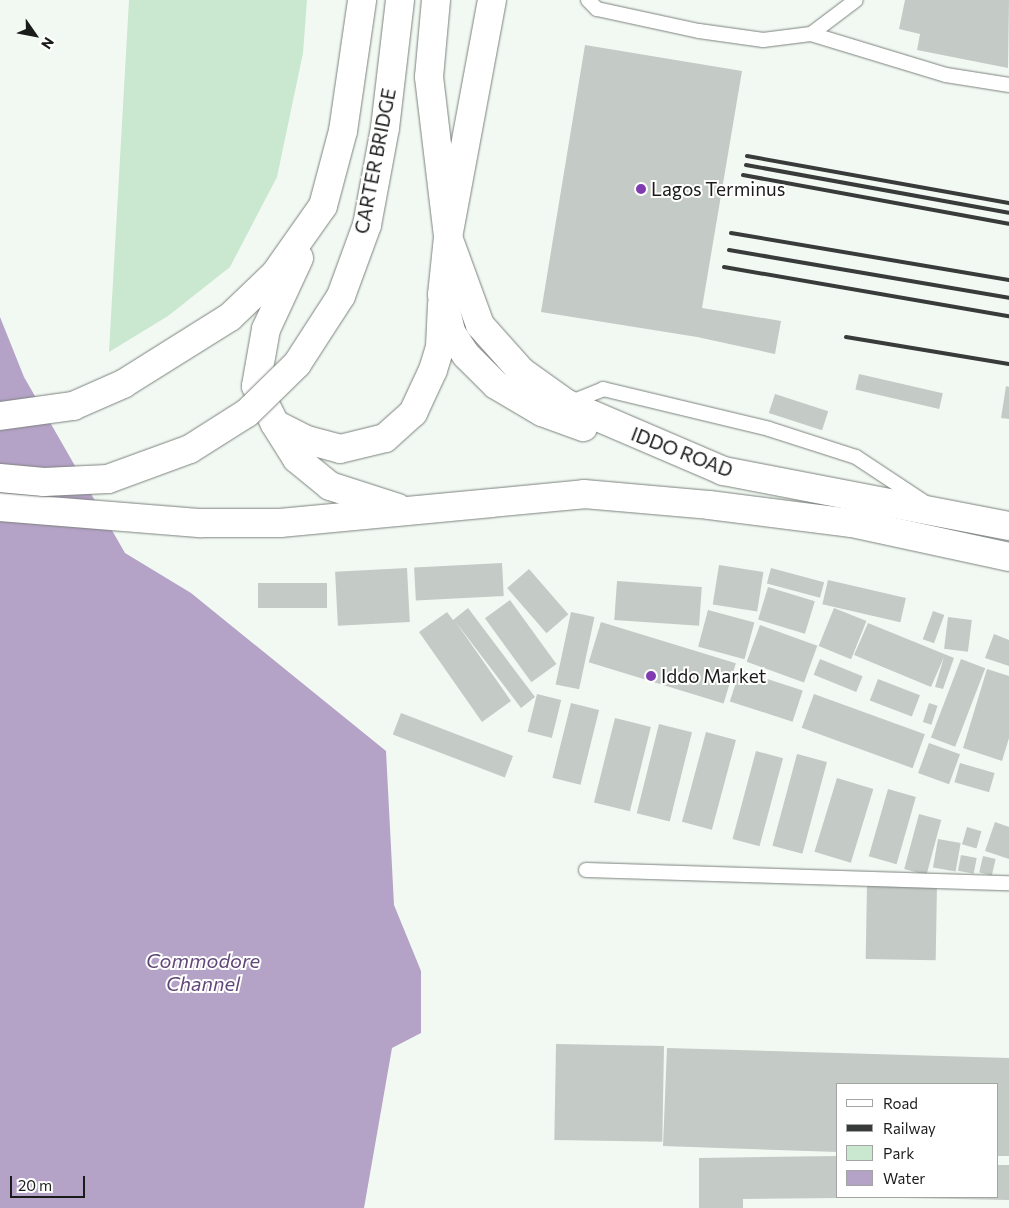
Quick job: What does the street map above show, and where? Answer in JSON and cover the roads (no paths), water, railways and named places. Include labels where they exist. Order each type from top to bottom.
[{"type":"main road","points":[[362,0],[343,131],[323,206],[266,329],[256,386],[275,424],[296,459],[330,486],[407,511]]},
{"type":"main road","name":"CARTER BRIDGE","points":[[0,478],[44,482],[108,479],[190,449],[247,413],[297,364],[341,296],[367,225],[385,128],[400,0]]},
{"type":"main road","points":[[436,0],[429,78],[448,237]]},
{"type":"main road","points":[[275,424],[307,440],[340,449],[385,438],[413,413],[433,370],[440,346],[442,295],[448,237],[492,0]]},
{"type":"main road","points":[[0,416],[73,406],[123,384],[230,317],[275,274],[323,206]]},
{"type":"main road","name":"IDDO ROAD","points":[[448,237],[480,325],[522,372],[567,404],[723,471],[1009,526]]},
{"type":"main road","points":[[442,295],[451,332],[466,355],[496,385],[542,412],[723,471]]},
{"type":"main road","name":"IDDO ROAD","points":[[0,507],[201,523],[341,519],[584,494],[709,504],[852,523],[1009,557]]},
{"type":"lane","points":[[588,0],[598,9],[698,31],[763,40],[811,34],[946,74],[1009,86]]},
{"type":"lane","points":[[811,34],[856,0]]},
{"type":"lane","points":[[567,404],[603,389],[769,429],[856,457],[937,511]]},
{"type":"lane","points":[[586,870],[1009,883]]},
{"type":"water","name":"Commodore Channel","points":[[0,317],[24,377],[125,553],[191,593],[386,751],[394,905],[421,971],[421,1033],[392,1048],[364,1208],[0,1208]]},
{"type":"railway","points":[[747,156],[1009,203]]},
{"type":"railway","points":[[746,165],[1009,213]]},
{"type":"railway","points":[[743,175],[1009,224]]},
{"type":"railway","points":[[731,233],[1009,280]]},
{"type":"railway","points":[[729,250],[1009,298]]},
{"type":"railway","points":[[724,267],[1009,316]]},
{"type":"railway","points":[[846,337],[1009,364]]},
{"type":"place","name":"Lagos Terminus","points":[[641,189]]},
{"type":"place","name":"Iddo Market","points":[[651,676]]}]
